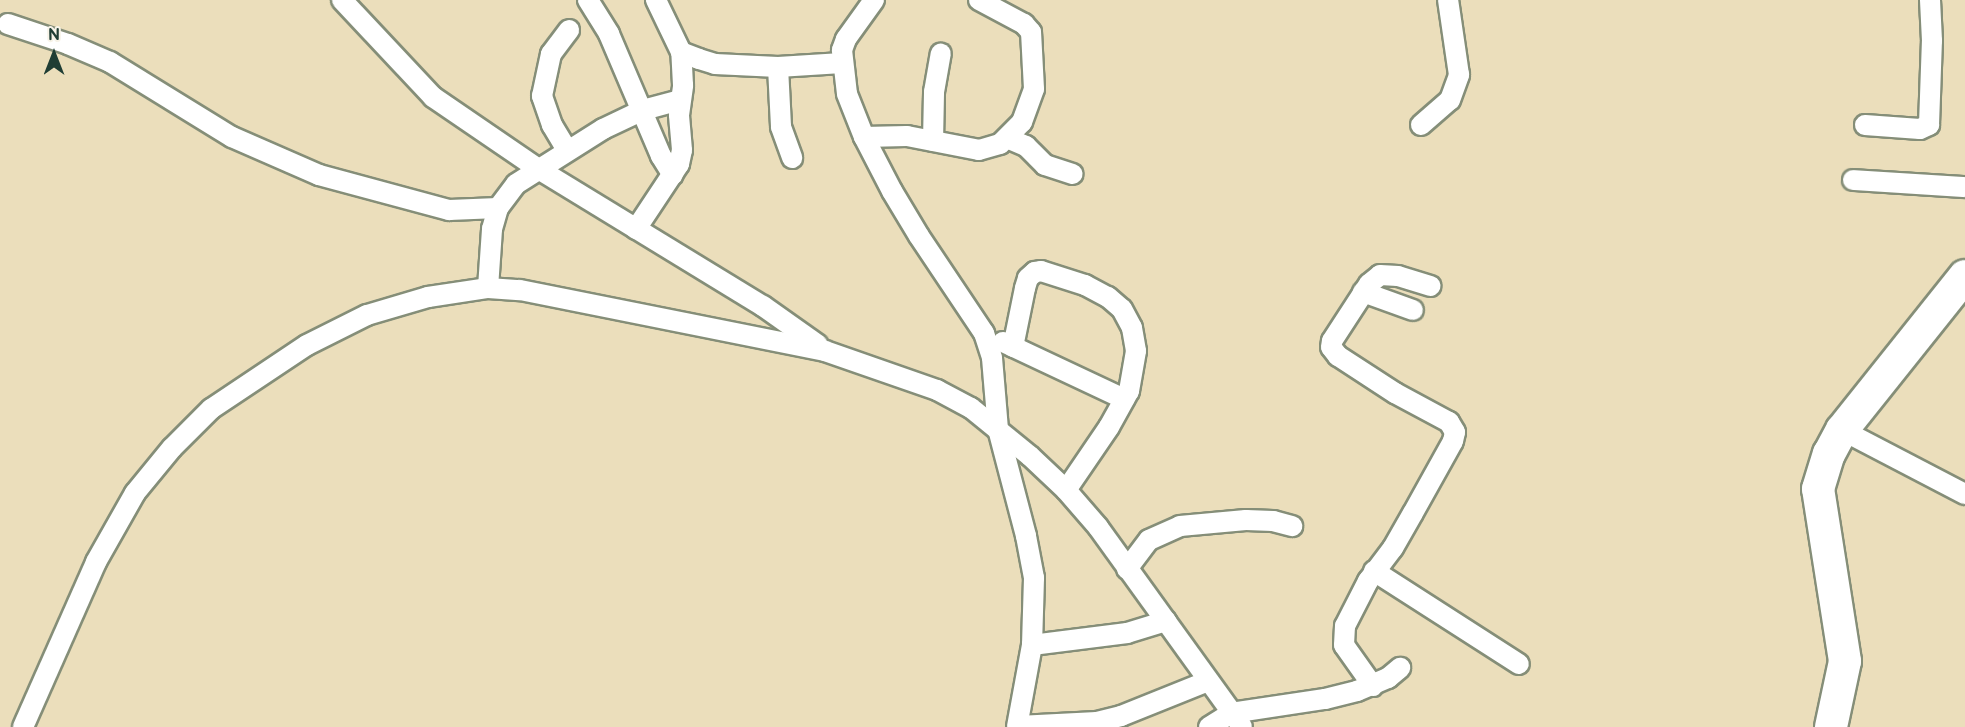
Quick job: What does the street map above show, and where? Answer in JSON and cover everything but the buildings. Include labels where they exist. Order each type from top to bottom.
[{"type":"main road","points":[[1831,727],[1845,661],[1818,489],[1829,454],[1842,430],[1965,276]]},
{"type":"street","points":[[588,0],[609,34],[661,156],[673,175]]},
{"type":"street","points":[[636,229],[673,175],[682,150],[681,52],[656,0]]},
{"type":"street","points":[[874,0],[846,39],[842,50],[847,94],[864,137],[919,236],[984,333],[992,358],[998,429],[1031,556],[1034,578],[1032,645],[1017,726],[1096,722],[1113,718],[1208,681]]},
{"type":"street","points":[[864,137],[890,134],[979,150],[991,148],[1006,138],[1022,122],[1030,106],[1034,89],[1033,41],[1024,24],[979,0]]},
{"type":"street","points":[[1421,125],[1450,100],[1457,85],[1459,64],[1449,0]]},
{"type":"street","points":[[1865,125],[1920,129],[1929,125],[1932,41],[1930,0]]},
{"type":"street","points":[[344,2],[433,97],[540,170],[763,306],[825,351]]},
{"type":"street","points":[[8,24],[68,44],[110,62],[232,137],[319,175],[449,210],[498,208]]},
{"type":"street","points":[[567,150],[552,124],[542,96],[551,54],[569,30]]},
{"type":"street","points":[[681,52],[715,64],[778,67],[842,63]]},
{"type":"street","points":[[933,141],[934,92],[941,54]]},
{"type":"street","points":[[778,67],[781,127],[792,158]]},
{"type":"street","points":[[488,288],[492,229],[498,208],[516,184],[603,129],[643,110],[680,100]]},
{"type":"street","points":[[1006,138],[1026,146],[1045,165],[1073,174]]},
{"type":"street","points":[[1853,180],[1965,187]]},
{"type":"street","points":[[1013,347],[1028,278],[1035,272],[1041,271],[1084,285],[1108,297],[1122,309],[1132,327],[1136,351],[1135,366],[1124,399],[1066,490]]},
{"type":"street","points":[[1373,686],[1346,650],[1342,639],[1345,626],[1361,592],[1393,548],[1413,513],[1453,441],[1455,432],[1449,422],[1395,393],[1334,352],[1331,347],[1335,334],[1363,292],[1380,275],[1398,276],[1430,286]]},
{"type":"street","points":[[22,727],[96,562],[135,493],[172,448],[211,410],[308,345],[368,315],[428,297],[488,288],[520,290],[825,351],[937,390],[971,408],[1066,490],[1098,527],[1126,569],[1237,720]]},
{"type":"street","points":[[1363,292],[1413,310]]},
{"type":"street","points":[[984,333],[1124,399]]},
{"type":"street","points":[[1842,430],[1965,494]]},
{"type":"street","points":[[1126,569],[1149,540],[1180,526],[1246,519],[1273,521],[1293,526]]},
{"type":"street","points":[[1374,572],[1519,663]]},
{"type":"street","points":[[1032,645],[1126,633],[1166,621]]},
{"type":"street","points":[[1209,727],[1373,686],[1400,668]]}]
